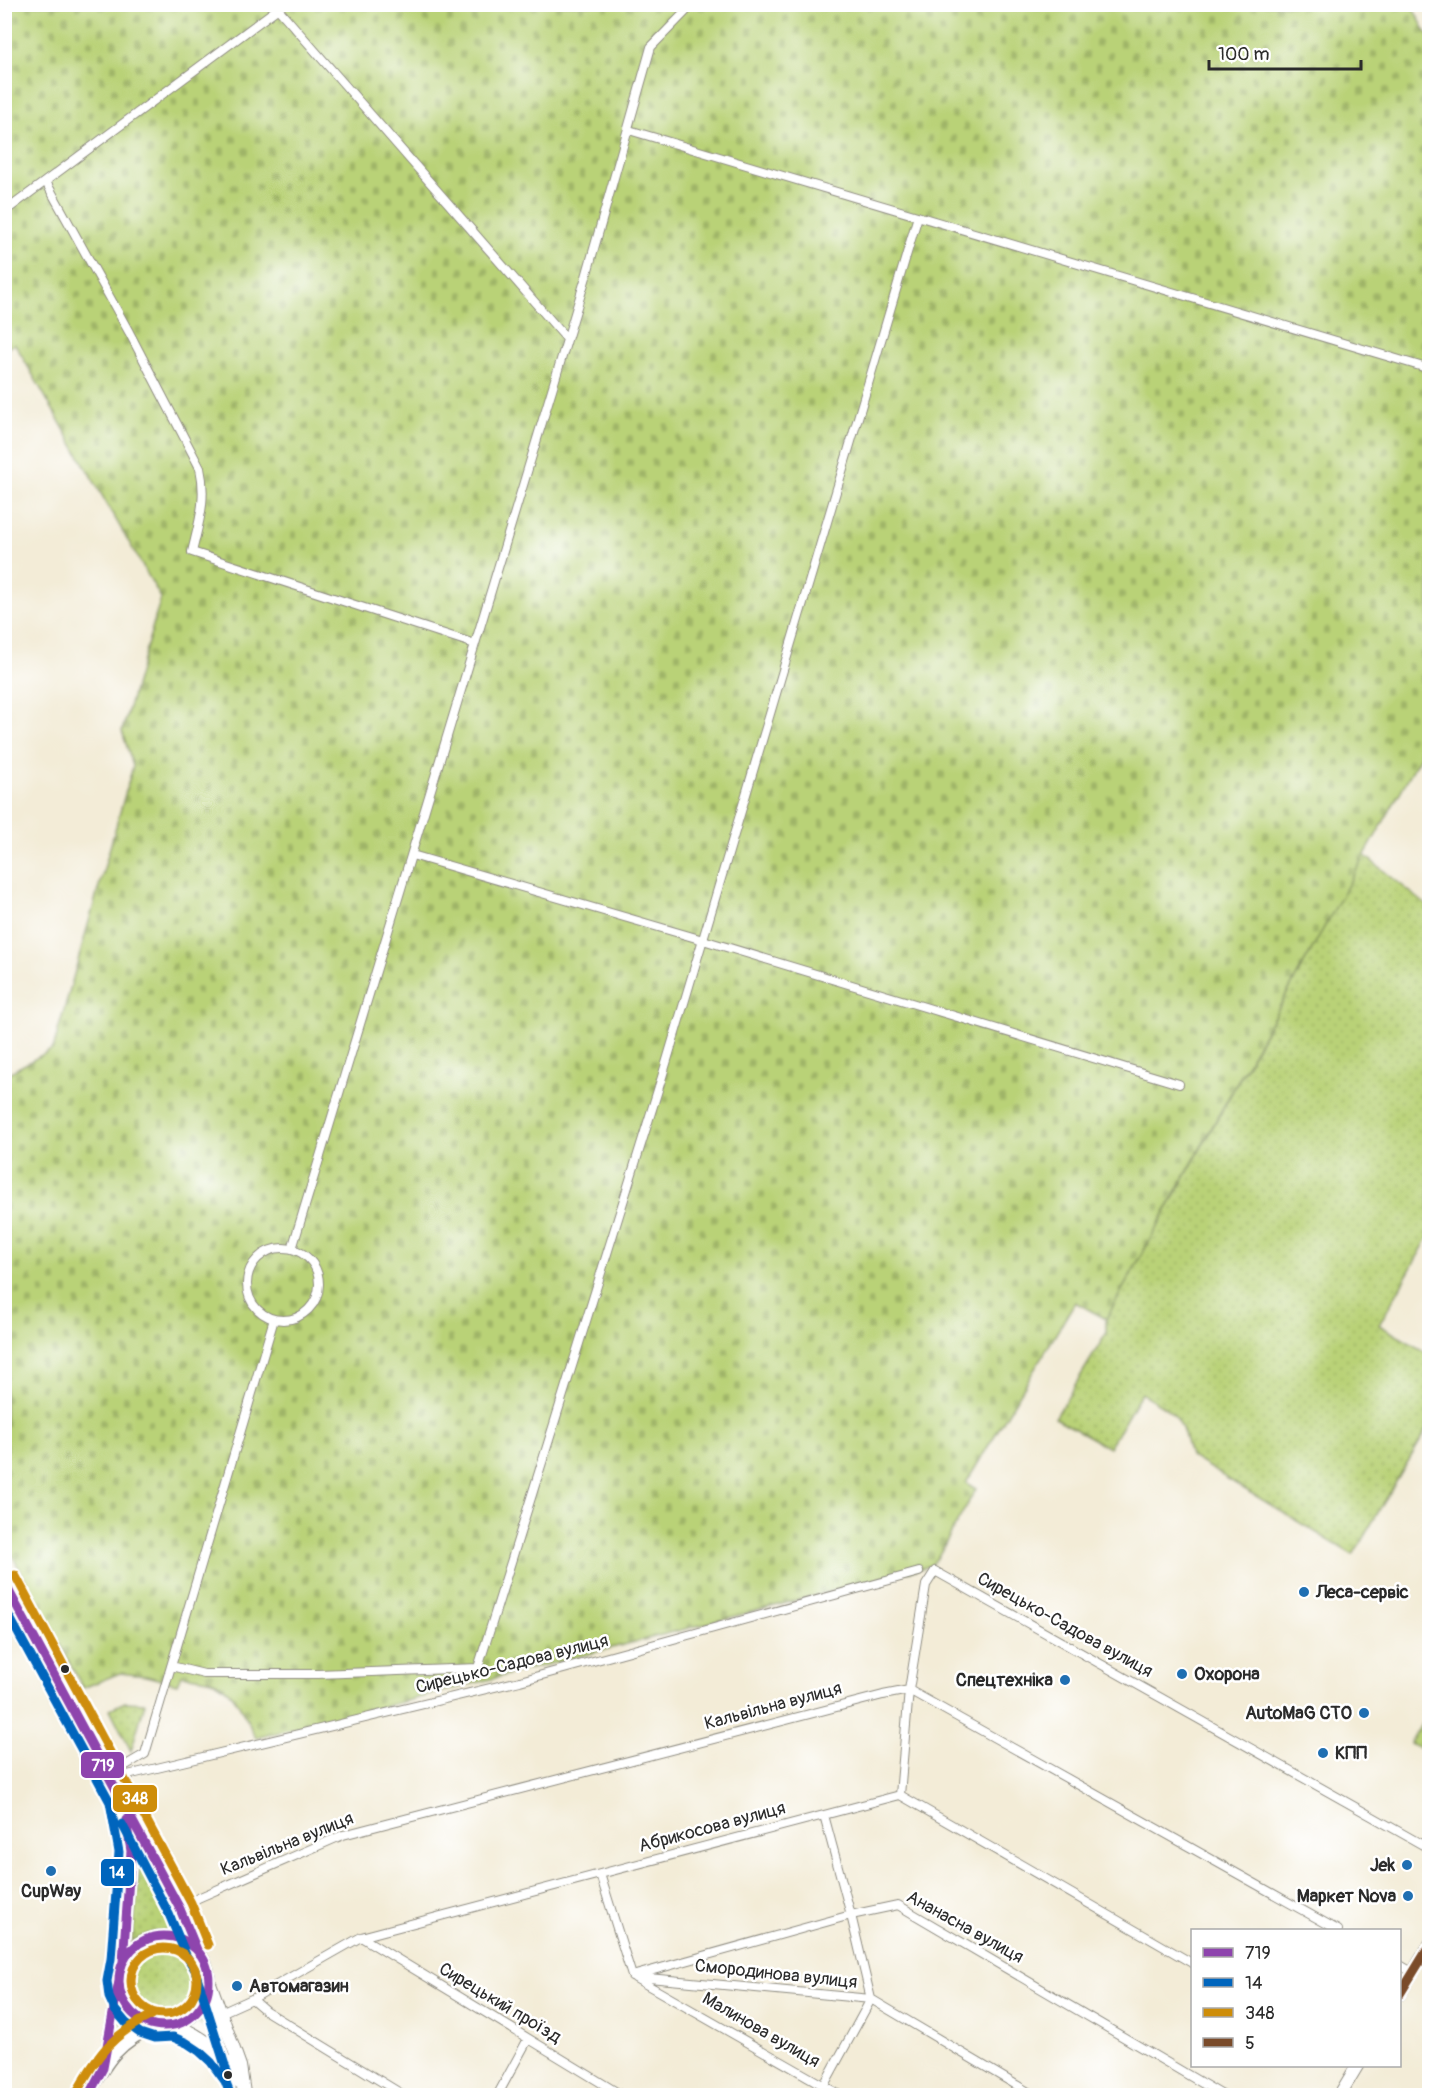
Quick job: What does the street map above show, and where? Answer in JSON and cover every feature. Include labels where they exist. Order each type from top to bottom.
[{"type":"main road","points":[[4,1581],[180,1909],[197,1950],[206,1965],[240,2066],[244,2094]]},
{"type":"main road","points":[[122,1798],[131,1851],[123,1961],[119,1982],[126,2005],[134,2015],[145,2022],[157,2026],[175,2025],[189,2020],[200,2010],[207,1997],[210,1982]]},
{"type":"main road","points":[[123,1961],[144,1941],[158,1937],[172,1937],[186,1941],[197,1950]]},
{"type":"main road","points":[[1401,1992],[1430,1944]]},
{"type":"main road","points":[[175,2025],[193,2032],[220,2054],[236,2075],[244,2094]]},
{"type":"main road","points":[[1340,2096],[1356,2067]]},
{"type":"street","points":[[292,1249],[567,339],[629,130],[651,46],[693,4]]},
{"type":"street","points":[[4,212],[276,7],[567,339]]},
{"type":"street","points":[[629,130],[1430,369]]},
{"type":"street","points":[[46,182],[129,332],[200,468],[204,486],[203,503],[192,552],[475,644]]},
{"type":"street","points":[[171,1666],[204,1674],[318,1674],[478,1668],[662,1077],[918,216]]},
{"type":"street","points":[[412,855],[703,940],[1179,1084]]},
{"type":"street","points":[[280,1248],[292,1249],[303,1254],[312,1263],[319,1286],[317,1296],[312,1305],[295,1318],[274,1319],[264,1315],[250,1300],[247,1278],[251,1266],[258,1257],[280,1248]]},
{"type":"street","points":[[110,1777],[145,1754],[274,1319]]},
{"type":"street","name":"Сирецько-Садова вулиця","points":[[909,1690],[926,1585],[935,1571],[1430,1849]]},
{"type":"street","name":"Сирецько-Садова вулиця","points":[[110,1777],[520,1681],[919,1572]]},
{"type":"street","points":[[1191,1962],[900,1795],[909,1690],[1336,1929]]},
{"type":"street","name":"Кальвільна вулиця","points":[[180,1909],[198,1898],[343,1835],[909,1690]]},
{"type":"street","name":"Абрикосова вулиця","points":[[221,2013],[252,1999],[361,1937],[900,1795]]},
{"type":"street","points":[[818,2096],[871,1999],[824,1815]]},
{"type":"street","points":[[600,1874],[632,1976]]},
{"type":"street","name":"Ананасна вулиця","points":[[632,1976],[851,1915],[898,1905],[1224,2096]]},
{"type":"street","name":"Сирецький проїзд","points":[[361,1937],[623,2096]]},
{"type":"street","points":[[1401,1966],[1412,1972]]},
{"type":"street","name":"Смородинова вулиця","points":[[632,1976],[871,1999],[1035,2096]]},
{"type":"street","name":"Малинова вулиця","points":[[632,1976],[842,2096]]},
{"type":"street","points":[[103,2068],[119,1982]]},
{"type":"street","points":[[252,1999],[266,2011],[405,2096]]},
{"type":"street","points":[[88,2096],[103,2068],[123,2044],[136,2035],[157,2026]]},
{"type":"street","points":[[497,2096],[528,2039]]},
{"type":"green space","points":[[5,5],[1411,5],[1430,39],[1429,741],[1106,1319],[1075,1302],[966,1483],[976,1489],[937,1558],[930,1566],[256,1738],[231,1694],[218,1683],[210,1680],[181,1675],[177,1684],[146,1676],[120,1673],[83,1688],[5,1542],[5,1075],[53,1049],[133,766],[122,731],[161,598],[15,344],[5,349]]},
{"type":"green space","points":[[1364,855],[1429,907],[1429,1236],[1379,1325],[1429,1354],[1429,1426],[1353,1555],[1190,1456],[1183,1431],[1175,1417],[1163,1406],[1141,1393],[1109,1448],[1055,1418],[1106,1334],[1106,1319]]},
{"type":"green space","points":[[125,1702],[145,1703],[131,1751],[110,1709]]},
{"type":"green space","points":[[95,1716],[118,1759],[112,1762],[89,1720]]},
{"type":"green space","points":[[1422,1722],[1429,1727],[1429,1745],[1426,1752],[1410,1743]]},
{"type":"green space","points":[[144,1850],[185,1933],[158,1932],[132,1941],[141,1852]]},
{"type":"green space","points":[[165,1947],[185,1953],[195,1963],[201,1983],[195,2003],[185,2013],[165,2019],[145,2013],[135,2003],[129,1983],[135,1963],[145,1953]]},
{"type":"green space","points":[[214,2006],[226,2046],[219,2036],[199,2023]]},
{"type":"green space","points":[[122,2015],[135,2026],[120,2036],[118,2035]]},
{"type":"transit line","name":"348","points":[[15,1575],[191,1903],[208,1945]]},
{"type":"transit line","name":"719","points":[[4,1582],[180,1909],[197,1950]]},
{"type":"transit line","name":"14","points":[[4,1607],[110,1802],[119,1852],[111,1959],[107,1981],[109,1997],[115,2010],[126,2023],[140,2033],[155,2038],[173,2037],[199,2051],[211,2062],[225,2081],[231,2096]]},
{"type":"transit line","name":"719","points":[[123,1961],[131,1851],[126,1820]]},
{"type":"transit line","name":"14","points":[[122,1824],[195,1970],[228,2075]]},
{"type":"transit line","name":"719","points":[[164,1936],[181,1940],[196,1949],[205,1964],[209,1981],[205,1998],[196,2013],[181,2022],[164,2026],[147,2022],[132,2013],[123,1998],[119,1981],[123,1964],[132,1949],[147,1940],[164,1936]]},
{"type":"transit line","name":"5","points":[[1401,1992],[1430,1945]]},
{"type":"transit line","name":"348","points":[[164,1948],[177,1951],[187,1958],[194,1968],[197,1981],[194,1994],[187,2004],[177,2011],[164,2014],[151,2011],[141,2004],[134,1994],[131,1981],[134,1968],[141,1958],[151,1951],[164,1948]]},
{"type":"transit line","name":"719","points":[[88,2096],[103,2068],[119,1981]]},
{"type":"transit line","name":"348","points":[[78,2090],[108,2046],[127,2029],[152,2015]]},
{"type":"place","name":"Леса-сервіс","points":[[1304,1592]]},
{"type":"place","name":"Охорона","points":[[1182,1674]]},
{"type":"place","name":"Спецтехніка","points":[[1065,1680]]},
{"type":"place","name":"AutoMaG СТО","points":[[1364,1713]]},
{"type":"place","name":"КПП","points":[[1323,1753]]},
{"type":"place","name":"Jek","points":[[1407,1865]]},
{"type":"place","name":"CupWay","points":[[51,1871]]},
{"type":"place","name":"Маркет Nova","points":[[1408,1896]]},
{"type":"place","name":"Автомагазин","points":[[237,1986]]}]
